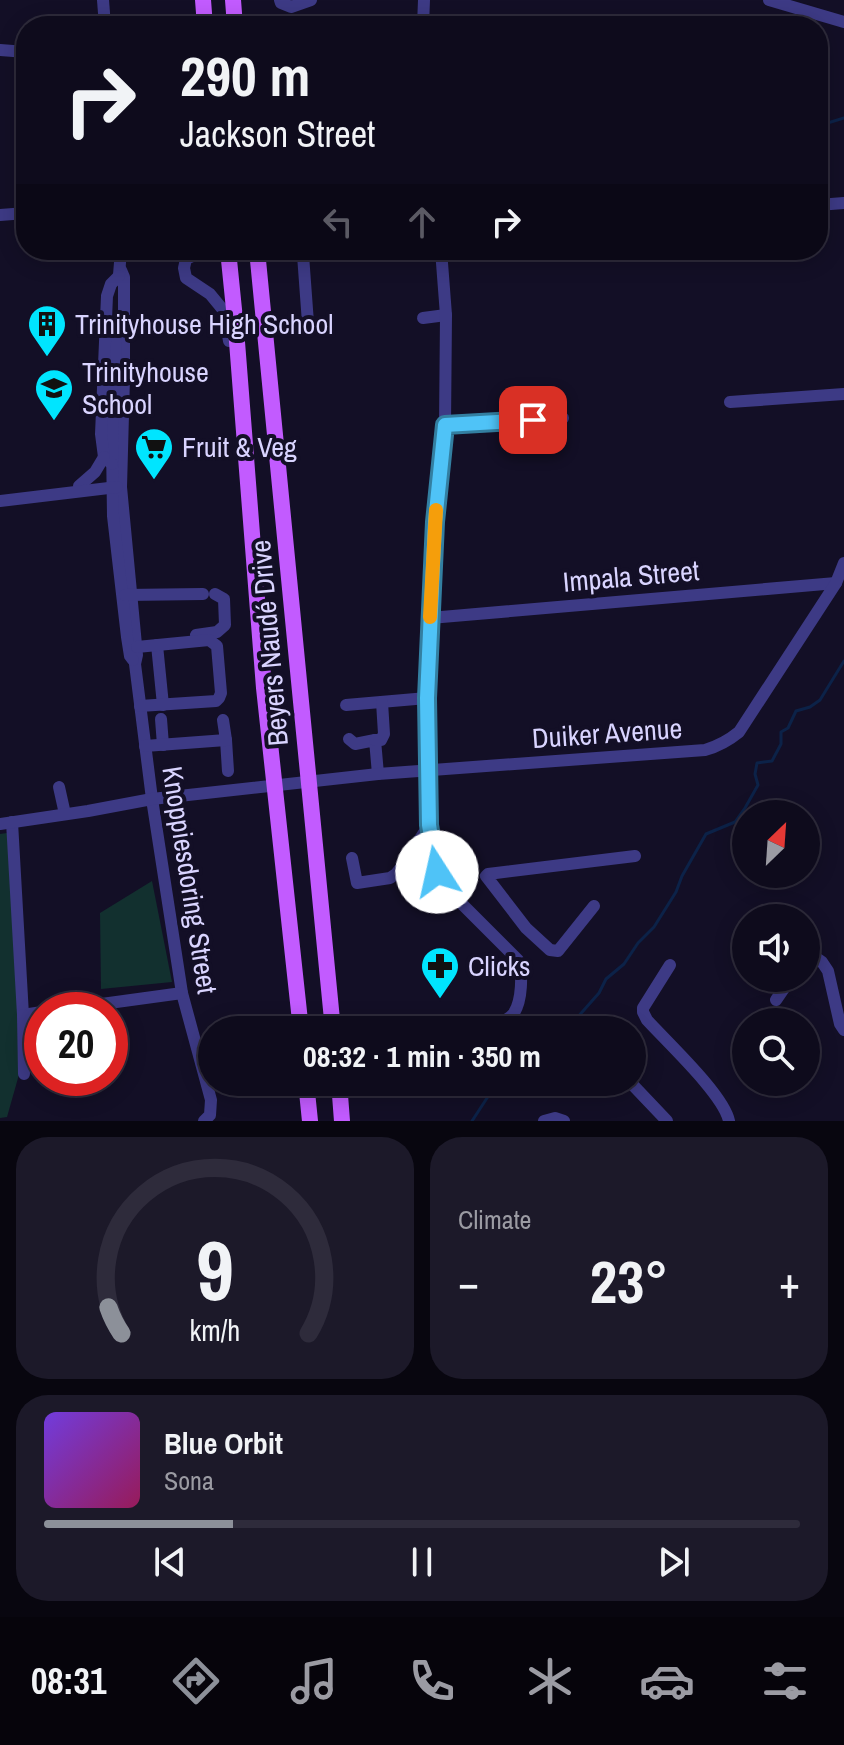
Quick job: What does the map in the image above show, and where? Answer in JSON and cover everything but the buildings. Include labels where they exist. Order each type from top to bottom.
[{"type":"main road","name":"Beyers Naudé Drive","points":[[229,260],[264,688],[299,1016]]},
{"type":"main road","name":"Beyers Naudé Drive","points":[[258,260],[332,1016]]},
{"type":"main road","points":[[307,1096],[310,1121]]},
{"type":"main road","points":[[340,1096],[342,1121]]},
{"type":"street","points":[[280,0],[291,7],[311,0]]},
{"type":"street","points":[[769,0],[824,16]]},
{"type":"street","name":"Knoppiesdoring Street","points":[[121,260],[120,273],[124,277],[117,484],[113,516],[137,647],[135,664],[145,746],[182,993],[211,1100],[210,1115],[204,1121]]},
{"type":"street","points":[[186,260],[185,275],[188,279],[210,294],[224,311],[231,361],[240,378]]},
{"type":"street","points":[[303,260],[308,323]]},
{"type":"street","points":[[442,260],[446,315],[445,425],[435,522],[430,618],[427,698],[429,825],[437,872],[447,889],[518,960],[521,983],[512,1016]]},
{"type":"street","points":[[79,486],[108,460],[101,434],[107,296],[111,284],[120,273]]},
{"type":"street","points":[[423,318],[446,315]]},
{"type":"street","points":[[120,378],[139,379]]},
{"type":"street","name":"Knoppiesdoring Street","points":[[117,484],[108,460],[120,378]]},
{"type":"street","points":[[730,402],[844,394]]},
{"type":"street","points":[[445,425],[563,418]]},
{"type":"street","points":[[40,495],[58,488],[117,484]]},
{"type":"street","points":[[0,501],[69,494],[117,484]]},
{"type":"street","name":"Duiker Avenue","points":[[6,823],[152,799],[308,781],[705,750],[725,743],[739,732],[836,583],[844,563]]},
{"type":"street","name":"Impala Street","points":[[430,618],[836,583]]},
{"type":"street","points":[[127,594],[209,594],[222,597],[225,604],[225,622],[221,630],[137,647]]},
{"type":"street","name":"Knoppiesdoring Street","points":[[127,594],[130,656],[135,664]]},
{"type":"street","points":[[140,706],[216,701],[221,693],[215,643],[209,640],[162,641]]},
{"type":"street","points":[[162,641],[163,705]]},
{"type":"street","points":[[346,705],[427,698]]},
{"type":"street","points":[[349,739],[355,744],[381,740],[384,734],[382,702]]},
{"type":"street","points":[[161,719],[163,745]]},
{"type":"street","points":[[223,720],[228,771]]},
{"type":"street","points":[[145,746],[226,740]]},
{"type":"street","points":[[375,740],[378,774]]},
{"type":"street","points":[[59,787],[65,814]]},
{"type":"street","points":[[6,823],[14,832],[24,1074]]},
{"type":"street","points":[[352,858],[357,883],[390,878],[396,874],[429,825]]},
{"type":"street","points":[[594,906],[558,951],[550,950],[526,928],[487,878],[488,874],[635,856]]},
{"type":"street","points":[[506,948],[526,928]]},
{"type":"street","points":[[820,961],[828,971],[844,1030]]},
{"type":"street","points":[[670,965],[643,1012],[717,1096],[729,1121]]},
{"type":"street","points":[[776,1000],[781,992]]},
{"type":"street","points":[[128,1000],[182,993]]},
{"type":"street","points":[[642,1096],[662,1119]]},
{"type":"street","points":[[544,1121],[555,1118],[564,1121]]},
{"type":"green space","points":[[14,832],[20,1071],[7,1117],[0,1118],[0,834]]},
{"type":"green space","points":[[152,881],[172,982],[101,989],[100,913]]},
{"type":"waterway","points":[[828,123],[844,118]]},
{"type":"waterway","points":[[579,1016],[599,993],[606,979],[624,964],[654,927],[706,834],[735,822],[758,785],[755,774],[757,763],[772,761],[781,744],[781,732],[788,728],[796,711],[820,700],[844,661]]},
{"type":"waterway","points":[[472,1121],[488,1096]]},
{"type":"slow traffic","points":[[430,617],[436,510]]},
{"type":"place","name":"Trinityhouse High School","points":[[47,358]]},
{"type":"place","name":"Trinityhouse School","points":[[54,422]]},
{"type":"place","name":"Fruit & Veg","points":[[154,481]]},
{"type":"place","name":"Clicks","points":[[440,1000]]},
{"type":"route","points":[[437,872],[429,825],[427,698],[435,522],[445,425],[533,420]]}]
